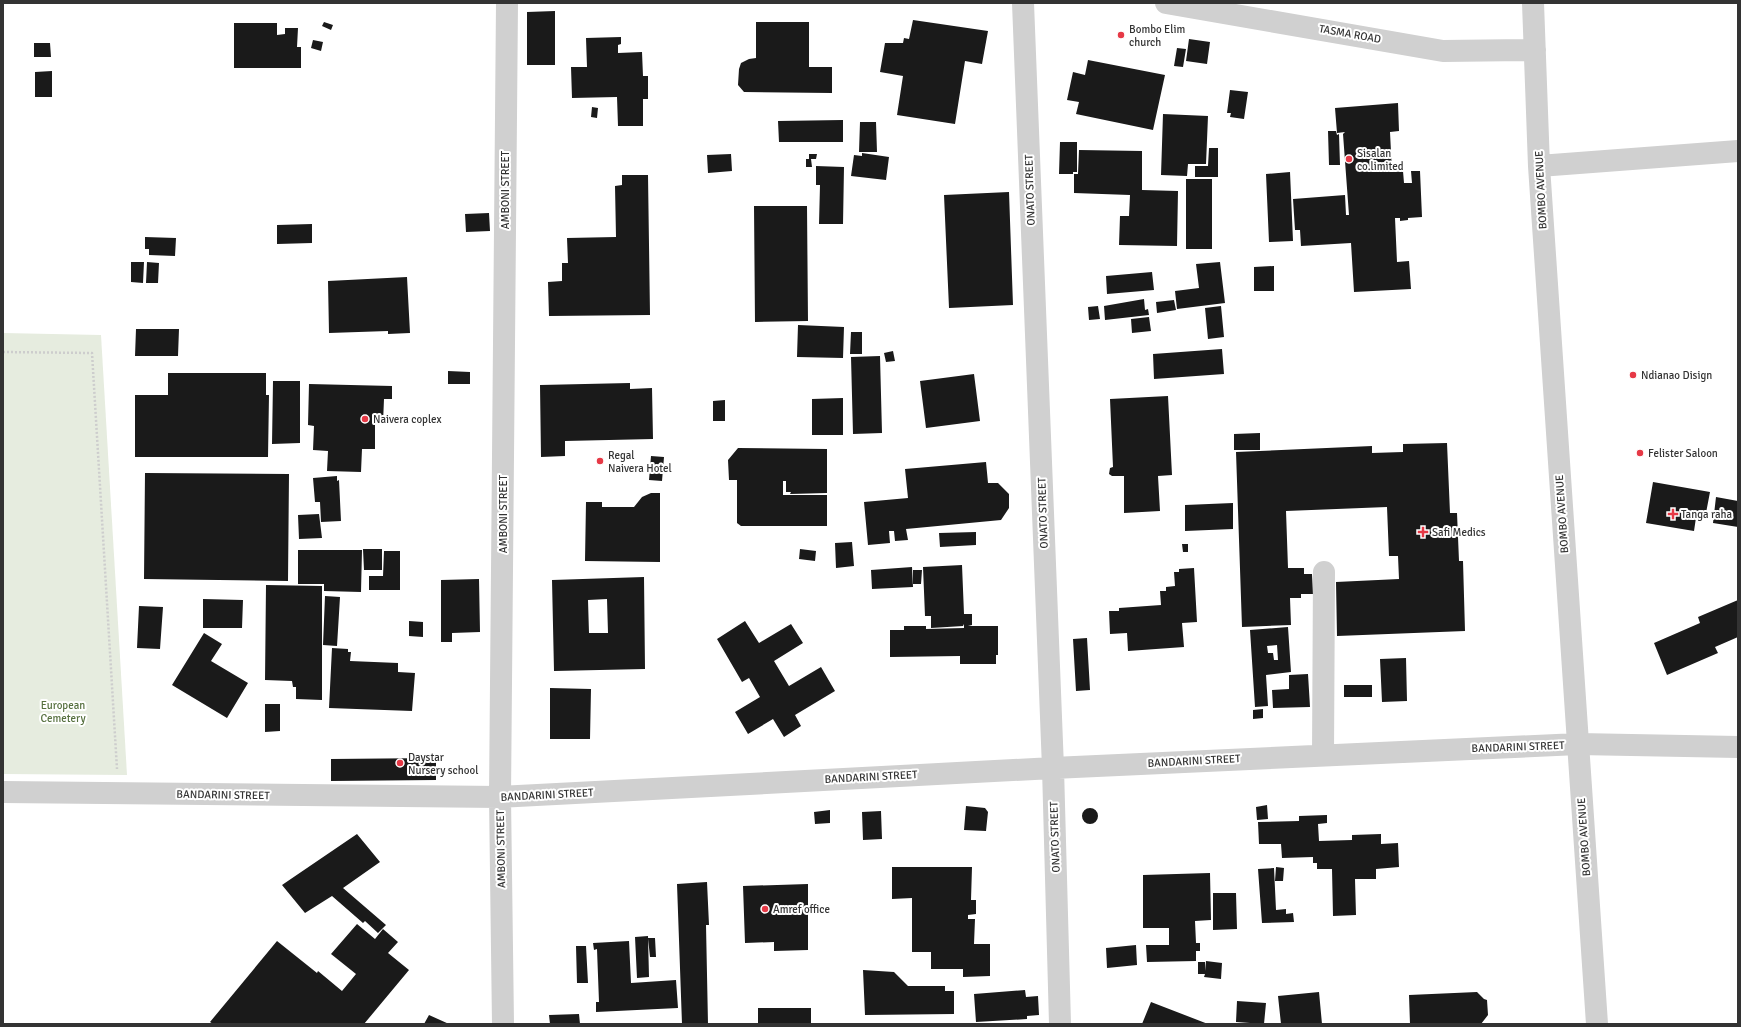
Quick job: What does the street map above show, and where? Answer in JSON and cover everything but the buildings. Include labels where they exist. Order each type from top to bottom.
[{"type":"street","name":"AMBONI STREET","points":[[503,1024],[500,798],[507,3]]},
{"type":"street","name":"ONATO STREET","points":[[1023,3],[1053,768],[1060,1024]]},
{"type":"street","name":"TASMA ROAD","points":[[1166,3],[1444,50],[1535,50]]},
{"type":"street","name":"BOMBO AVENUE","points":[[1533,3],[1539,166],[1597,1024]]},
{"type":"street","points":[[1539,166],[1738,151]]},
{"type":"street","points":[[1323,755],[1324,572]]},
{"type":"street","name":"BANDARINI STREET","points":[[3,792],[500,798],[1053,768],[1578,744],[1738,747]]},
{"type":"path","points":[[3,352],[92,353],[119,794]]},
{"type":"green space","name":"European Cemetery","points":[[3,333],[101,335],[127,775],[3,774]]},
{"type":"place","name":"Bombo Elim church","points":[[1121,35]]},
{"type":"place","name":"Sisalan co.limited","points":[[1349,159]]},
{"type":"place","name":"Ndianao Disign","points":[[1633,375]]},
{"type":"place","name":"Naivera coplex","points":[[365,419]]},
{"type":"place","name":"Felister Saloon","points":[[1640,453]]},
{"type":"place","name":"Regal Naivera Hotel","points":[[600,461]]},
{"type":"place","name":"Tanga raha","points":[[1673,514]]},
{"type":"place","name":"Safi Medics","points":[[1423,532]]},
{"type":"place","name":"Daystar Nursery school","points":[[400,763]]},
{"type":"place","name":"Amref office","points":[[765,909]]}]
